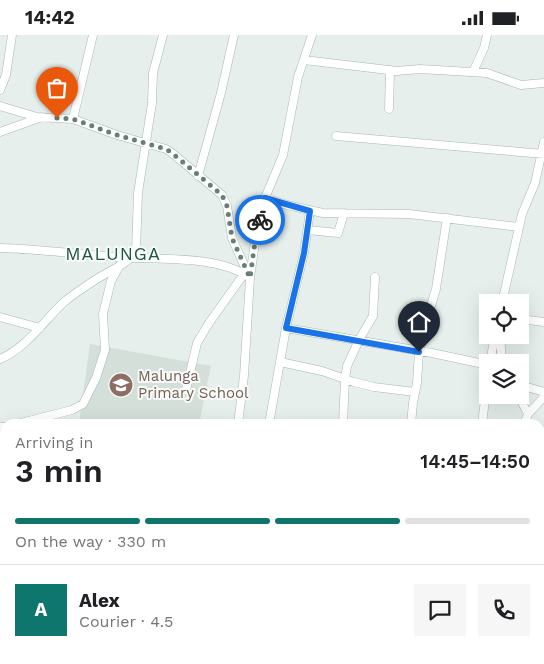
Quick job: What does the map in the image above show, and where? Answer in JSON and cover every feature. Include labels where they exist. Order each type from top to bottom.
[{"type":"street","points":[[0,90],[6,75],[12,35]]},
{"type":"street","points":[[73,119],[94,35]]},
{"type":"street","points":[[0,359],[10,355],[40,328],[64,302],[133,257],[137,245],[138,193],[152,103],[153,73],[162,35]]},
{"type":"street","points":[[198,176],[221,93],[234,35]]},
{"type":"street","points":[[239,419],[244,375],[247,276],[265,198],[283,155],[293,98],[312,35]]},
{"type":"street","points":[[472,72],[484,48],[487,35]]},
{"type":"street","points":[[304,60],[390,70],[420,69],[472,72],[496,75],[518,84],[544,83]]},
{"type":"street","points":[[389,109],[390,70]]},
{"type":"street","points":[[0,106],[42,117],[73,119],[117,135],[166,149],[172,153],[220,193],[227,206],[232,238],[247,276]]},
{"type":"street","points":[[0,132],[42,117]]},
{"type":"street","points":[[336,136],[543,154]]},
{"type":"street","points":[[504,294],[522,214],[535,183],[543,154],[544,142]]},
{"type":"street","points":[[265,198],[323,213],[409,214],[519,227]]},
{"type":"street","points":[[269,419],[286,328],[308,230],[310,211]]},
{"type":"street","points":[[308,230],[338,233],[344,213]]},
{"type":"street","points":[[411,419],[419,352],[436,289],[447,218]]},
{"type":"street","points":[[0,248],[201,261],[236,269],[247,276]]},
{"type":"street","points":[[36,419],[80,407],[86,399],[105,350],[103,314],[111,281],[121,264]]},
{"type":"street","points":[[186,390],[197,343],[209,323],[247,276]]},
{"type":"street","points":[[343,419],[347,366],[373,316],[375,277]]},
{"type":"street","points":[[0,317],[40,328]]},
{"type":"street","points":[[529,320],[544,322]]},
{"type":"street","points":[[286,328],[479,362]]},
{"type":"street","points":[[280,362],[322,371],[354,383],[416,392]]},
{"type":"street","points":[[529,388],[544,392]]},
{"type":"street","points":[[526,419],[528,414],[544,397]]},
{"type":"street","points":[[483,419],[484,404]]},
{"type":"street","points":[[523,404],[528,414]]},
{"type":"shaded area","name":"Malunga Primary School","points":[[90,344],[211,366],[200,419],[80,419]]},
{"type":"way so far","points":[[57,118],[73,119],[117,135],[166,149],[212,186],[222,195],[227,206],[232,238],[250,278],[260,220]]},
{"type":"place","name":"Malunga Primary School","points":[[121,385]]},
{"type":"district","name":"MALUNGA","points":[[113,253]]},
{"type":"route","points":[[260,220],[265,198],[310,211],[304,253],[286,328],[419,352]]}]
